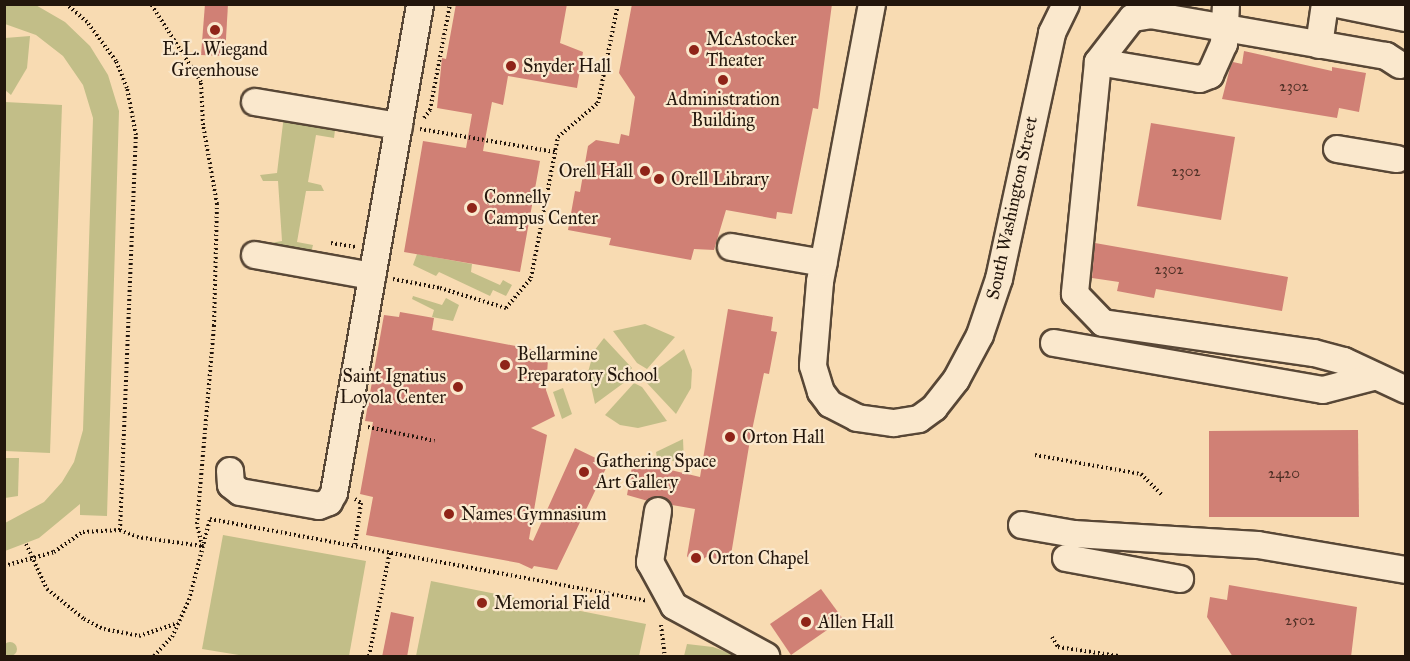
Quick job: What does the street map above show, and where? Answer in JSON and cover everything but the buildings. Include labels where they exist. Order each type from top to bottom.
[{"type":"street","points":[[230,471],[231,484],[240,492],[319,506],[332,498],[420,4]]},
{"type":"street","points":[[730,246],[824,263],[872,4]]},
{"type":"street","name":"South Washington Street","points":[[824,263],[813,366],[821,392],[830,404],[857,418],[894,423],[919,419],[939,403],[968,359],[989,311],[999,279],[1044,62],[1052,33],[1066,4]]},
{"type":"street","points":[[1319,45],[1325,4]]},
{"type":"street","points":[[1337,4],[1406,18]]},
{"type":"street","points":[[1400,65],[1386,56],[1319,45],[1224,16],[1152,15],[1132,18],[1098,62],[1075,294],[1103,323],[1314,353],[1344,361],[1373,377],[1406,390]]},
{"type":"street","points":[[1098,62],[1200,80],[1218,64],[1224,44],[1224,16]]},
{"type":"street","points":[[255,102],[399,126]]},
{"type":"street","points":[[1337,148],[1397,159]]},
{"type":"street","points":[[255,255],[372,276]]},
{"type":"street","points":[[1100,351],[1103,323]]},
{"type":"street","points":[[1054,343],[1323,390],[1373,377]]},
{"type":"street","points":[[658,511],[650,562],[661,609],[766,657]]},
{"type":"street","points":[[1022,525],[1074,534],[1258,545],[1406,570]]},
{"type":"street","points":[[1066,558],[1180,579]]},
{"type":"path","points":[[66,4],[87,22],[116,61],[127,88],[136,135],[120,530]]},
{"type":"path","points":[[151,4],[201,82],[204,124],[217,204],[216,304],[197,524],[202,546]]},
{"type":"path","points":[[372,276],[440,288],[506,308],[531,278],[558,137],[598,103],[618,4]]},
{"type":"path","points":[[399,126],[555,152]]},
{"type":"path","points":[[365,427],[435,441]]},
{"type":"path","points":[[1035,455],[1141,474],[1163,496]]},
{"type":"path","points":[[154,657],[179,623],[210,519],[648,601],[661,609]]},
{"type":"path","points":[[4,566],[54,552],[83,532],[120,530],[137,537],[202,546]]},
{"type":"path","points":[[26,544],[47,589],[84,619],[104,629],[139,636],[179,623]]},
{"type":"path","points":[[369,657],[390,551]]},
{"type":"path","points":[[648,601],[661,609]]},
{"type":"path","points":[[661,609],[665,657]]},
{"type":"path","points":[[1052,637],[1058,646],[1118,657]]},
{"type":"shaded area","points":[[34,4],[65,22],[90,46],[108,75],[119,111],[107,516],[80,515],[80,504],[39,538],[5,551],[5,523],[44,502],[62,482],[74,462],[83,430],[93,118],[83,85],[63,56],[36,35],[5,24],[5,5]]},
{"type":"shaded area","points":[[30,36],[27,68],[11,95],[5,90],[5,38]]},
{"type":"shaded area","points":[[5,102],[62,105],[50,453],[5,451]]},
{"type":"shaded area","points":[[284,115],[335,130],[334,138],[316,135],[308,182],[321,185],[324,191],[306,191],[297,242],[313,245],[311,253],[265,244],[282,241],[278,181],[263,181],[260,175],[277,173]]},
{"type":"shaded area","points":[[417,254],[472,264],[471,272],[500,285],[503,280],[512,285],[506,296],[493,290],[490,296],[439,272],[436,276],[413,265]]},
{"type":"shaded area","points":[[413,296],[442,305],[446,298],[459,305],[453,321],[432,317],[434,310],[412,299]]},
{"type":"shaded area","points":[[645,324],[675,337],[647,369],[637,363],[613,331]]},
{"type":"shaded area","points":[[604,338],[632,368],[625,376],[629,379],[595,404],[588,372],[594,351]]},
{"type":"shaded area","points":[[684,349],[692,370],[691,388],[676,414],[646,382],[652,373]]},
{"type":"shaded area","points":[[634,383],[642,387],[667,421],[638,428],[620,425],[605,415]]},
{"type":"shaded area","points":[[563,388],[572,414],[562,419],[553,392]]},
{"type":"shaded area","points":[[683,439],[684,463],[657,458],[656,452]]},
{"type":"shaded area","points":[[5,458],[19,458],[18,496],[5,498]]},
{"type":"shaded area","points":[[223,535],[366,561],[349,656],[245,656],[202,649]]},
{"type":"shaded area","name":"Memorial Field","points":[[431,581],[646,624],[639,656],[416,656]]},
{"type":"shaded area","points":[[7,642],[13,642],[17,649],[13,656],[7,656],[3,652],[3,646]]},
{"type":"shaded area","points":[[687,644],[713,647],[737,656],[684,656]]},
{"type":"place","name":"E. L. Wiegand Greenhouse","points":[[215,30]]},
{"type":"place","name":"McAstocker Theater","points":[[694,50]]},
{"type":"place","name":"Snyder Hall","points":[[511,66]]},
{"type":"place","name":"Administration Building","points":[[723,80]]},
{"type":"place","name":"Orell Hall","points":[[645,171]]},
{"type":"place","name":"Orell Library","points":[[659,179]]},
{"type":"place","name":"Connelly Campus Center","points":[[472,208]]},
{"type":"place","name":"Bellarmine Preparatory School","points":[[505,365]]},
{"type":"place","name":"Saint Ignatius Loyola Center","points":[[458,387]]},
{"type":"place","name":"Orton Hall","points":[[730,437]]},
{"type":"place","name":"Gathering Space Art Gallery","points":[[584,472]]},
{"type":"place","name":"Names Gymnasium","points":[[449,514]]},
{"type":"place","name":"Orton Chapel","points":[[696,558]]},
{"type":"place","name":"Memorial Field","points":[[482,603]]},
{"type":"place","name":"Allen Hall","points":[[806,622]]}]
